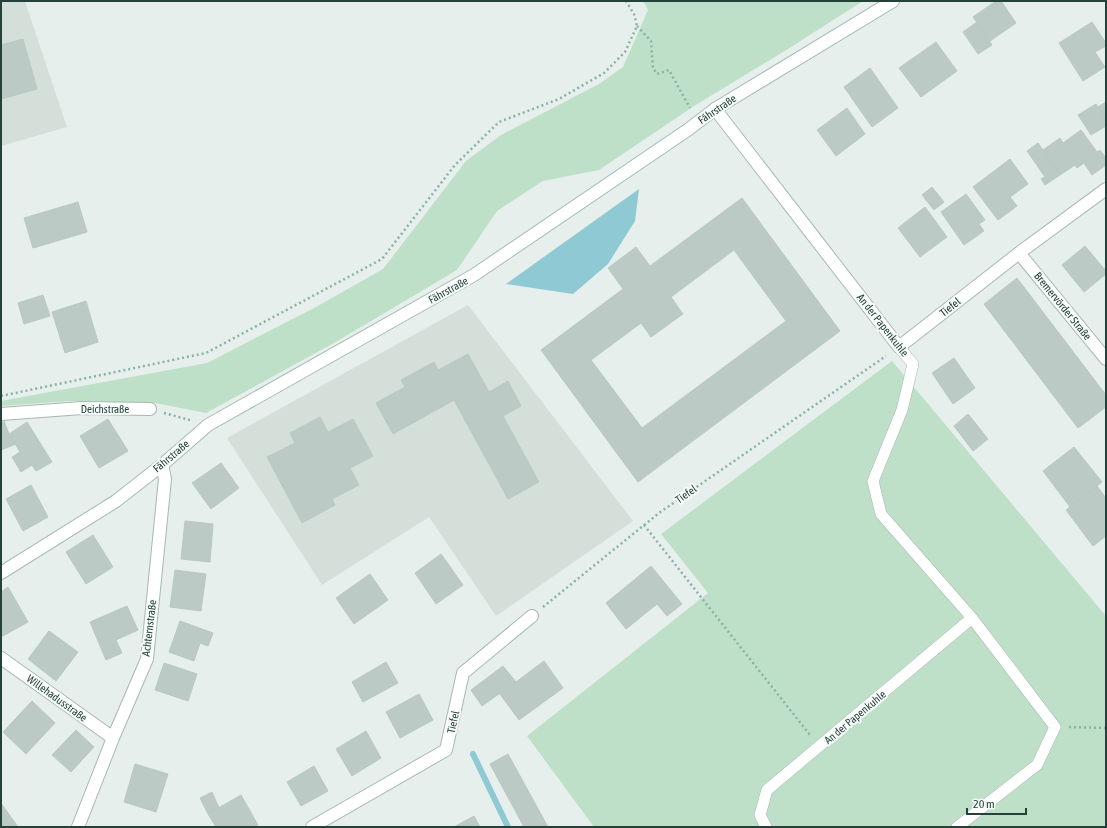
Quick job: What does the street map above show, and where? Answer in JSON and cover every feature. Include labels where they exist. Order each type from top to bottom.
[{"type":"street","name":"Fährstraße","points":[[1,573],[116,501],[162,465],[208,425],[474,275],[715,109],[893,1]]},
{"type":"street","name":"An der Papenkuhle","points":[[715,109],[899,347]]},
{"type":"street","name":"Tiefel","points":[[899,347],[1020,253],[1106,189]]},
{"type":"street","name":"Bremervörder Straße","points":[[1020,253],[1106,359]]},
{"type":"street","name":"Deichstraße","points":[[1,414],[82,408],[150,409]]},
{"type":"street","name":"Achternstraße","points":[[78,827],[113,738],[147,659],[166,479],[162,465]]},
{"type":"street","name":"Tiefel","points":[[312,827],[446,750],[463,674],[532,616]]},
{"type":"street","name":"Willehadusstraße","points":[[1,658],[113,738]]},
{"type":"lane","name":"An der Papenkuhle","points":[[899,347],[913,364],[902,410],[873,481],[881,514],[972,618],[1055,727]]},
{"type":"lane","name":"An der Papenkuhle","points":[[766,827],[760,815],[767,790],[972,618]]},
{"type":"lane","points":[[957,827],[1037,764],[1055,727]]},
{"type":"path","points":[[626,1],[634,14],[637,26],[651,41],[654,68],[657,74],[669,70],[698,122]]},
{"type":"path","points":[[1,396],[206,353],[382,259],[455,165],[499,122],[559,99],[604,72],[626,52],[637,26]]},
{"type":"path","name":"Tiefel","points":[[532,616],[659,512],[899,347]]},
{"type":"path","points":[[150,409],[208,425]]},
{"type":"path","points":[[644,525],[819,747]]},
{"type":"path","points":[[1055,727],[1106,728]]},
{"type":"shaded area","points":[[1,1],[25,1],[67,127],[1,146]]},
{"type":"shaded area","points":[[468,305],[633,521],[496,616],[429,517],[322,585],[227,438]]},
{"type":"green space","points":[[643,1],[863,1],[694,106],[599,170],[543,181],[497,211],[457,270],[334,343],[206,413],[155,403],[69,401],[1,406],[1,401],[207,363],[316,307],[383,269],[466,161],[501,135],[599,84],[623,67],[648,10]]},
{"type":"green space","points":[[892,361],[1106,616],[1106,827],[594,827],[527,736],[708,593],[661,534]]},
{"type":"water","points":[[639,189],[635,221],[608,264],[573,294],[506,284]]},
{"type":"building","points":[[996,1],[1001,1],[1016,23],[990,41],[973,17]]},
{"type":"building","points":[[977,22],[992,45],[978,54],[963,32]]},
{"type":"building","points":[[1092,22],[1106,43],[1106,46],[1095,52],[1105,67],[1083,81],[1059,43]]},
{"type":"building","points":[[23,39],[37,89],[1,99],[1,45]]},
{"type":"building","points":[[936,42],[957,71],[921,97],[899,68]]},
{"type":"building","points":[[870,68],[898,108],[872,127],[844,87]]},
{"type":"building","points":[[1106,102],[1106,120],[1098,107]]},
{"type":"building","points":[[1096,104],[1106,120],[1106,126],[1091,135],[1078,115]]},
{"type":"building","points":[[847,108],[865,134],[836,156],[817,130]]},
{"type":"building","points":[[1081,130],[1097,152],[1100,150],[1106,158],[1106,165],[1092,175],[1084,163],[1077,168],[1075,165],[1060,175],[1043,150],[1060,138],[1063,143]]},
{"type":"building","points":[[1038,143],[1060,175],[1045,185],[1041,179],[1045,177],[1027,151]]},
{"type":"building","points":[[1010,159],[1028,184],[1010,197],[1017,206],[998,220],[973,187]]},
{"type":"building","points":[[932,187],[944,202],[934,210],[922,195]]},
{"type":"building","points":[[966,194],[985,220],[979,224],[984,231],[964,245],[941,212]]},
{"type":"building","points":[[742,198],[840,331],[638,482],[541,350],[623,289],[608,268],[636,247],[650,266]],"holes":[[[734,250],[786,321],[642,428],[591,360],[641,323],[651,337],[683,314],[671,297]]]},
{"type":"building","points":[[78,202],[87,232],[33,248],[24,218]]},
{"type":"building","points":[[925,207],[947,237],[920,257],[898,228]]},
{"type":"building","points":[[1085,246],[1106,271],[1106,274],[1084,292],[1062,265]]},
{"type":"building","points":[[1017,278],[1106,395],[1106,407],[1078,428],[984,304]]},
{"type":"building","points":[[43,295],[50,316],[24,324],[18,303]]},
{"type":"building","points":[[86,301],[98,342],[65,353],[52,312]]},
{"type":"building","points":[[468,354],[489,392],[508,381],[521,406],[503,416],[539,482],[508,499],[454,400],[393,434],[376,403],[405,387],[401,380],[434,362],[438,370]]},
{"type":"building","points":[[954,358],[975,388],[953,404],[932,373]]},
{"type":"building","points":[[968,414],[988,439],[973,451],[954,426]]},
{"type":"building","points":[[320,417],[328,432],[353,419],[373,456],[350,468],[359,485],[332,499],[335,505],[302,523],[267,457],[295,443],[290,433]]},
{"type":"building","points":[[108,419],[128,451],[99,468],[80,436]]},
{"type":"building","points":[[4,421],[9,434],[16,444],[1,450],[1,423]]},
{"type":"building","points":[[27,422],[52,462],[36,471],[32,465],[21,472],[12,457],[20,452],[9,434]]},
{"type":"building","points":[[1074,447],[1102,482],[1070,507],[1043,471]]},
{"type":"building","points":[[221,463],[239,488],[211,509],[192,483]]},
{"type":"building","points":[[31,485],[48,517],[23,531],[6,499]]},
{"type":"building","points":[[1097,486],[1106,498],[1106,536],[1093,546],[1066,510]]},
{"type":"building","points":[[185,521],[213,524],[210,562],[181,559]]},
{"type":"building","points":[[93,535],[113,567],[86,584],[66,552]]},
{"type":"building","points":[[441,554],[463,585],[436,604],[415,573]]},
{"type":"building","points":[[651,566],[682,604],[667,616],[657,604],[626,629],[606,603]]},
{"type":"building","points":[[175,570],[206,574],[201,611],[170,607]]},
{"type":"building","points":[[370,574],[388,600],[354,624],[336,598]]},
{"type":"building","points":[[8,587],[28,622],[1,637],[1,592]]},
{"type":"building","points":[[127,606],[138,630],[116,640],[122,653],[106,660],[90,622]]},
{"type":"building","points":[[180,621],[213,633],[208,646],[200,643],[194,661],[169,652]]},
{"type":"building","points":[[49,631],[78,652],[56,681],[28,659]]},
{"type":"building","points":[[544,661],[563,688],[519,720],[500,694]]},
{"type":"building","points":[[386,662],[398,683],[363,702],[352,682]]},
{"type":"building","points":[[164,663],[197,674],[188,701],[155,690]]},
{"type":"building","points":[[503,666],[516,682],[482,706],[471,690]]},
{"type":"building","points":[[419,694],[433,720],[400,738],[386,712]]},
{"type":"building","points":[[32,701],[55,723],[26,754],[3,732]]},
{"type":"building","points":[[76,730],[94,747],[71,772],[52,755]]},
{"type":"building","points":[[366,731],[381,758],[352,776],[336,749]]},
{"type":"building","points":[[508,754],[548,827],[524,827],[490,764]]},
{"type":"building","points":[[135,764],[168,774],[156,812],[124,802]]},
{"type":"building","points":[[314,766],[328,791],[301,806],[287,782]]},
{"type":"building","points":[[212,792],[219,808],[208,814],[200,798]]},
{"type":"building","points":[[241,795],[258,825],[255,827],[216,827],[208,814]]},
{"type":"building","points":[[1,803],[18,827],[1,827]]},
{"type":"building","points":[[474,816],[480,827],[454,827]]},
{"type":"waterway","points":[[473,754],[508,827]]}]
